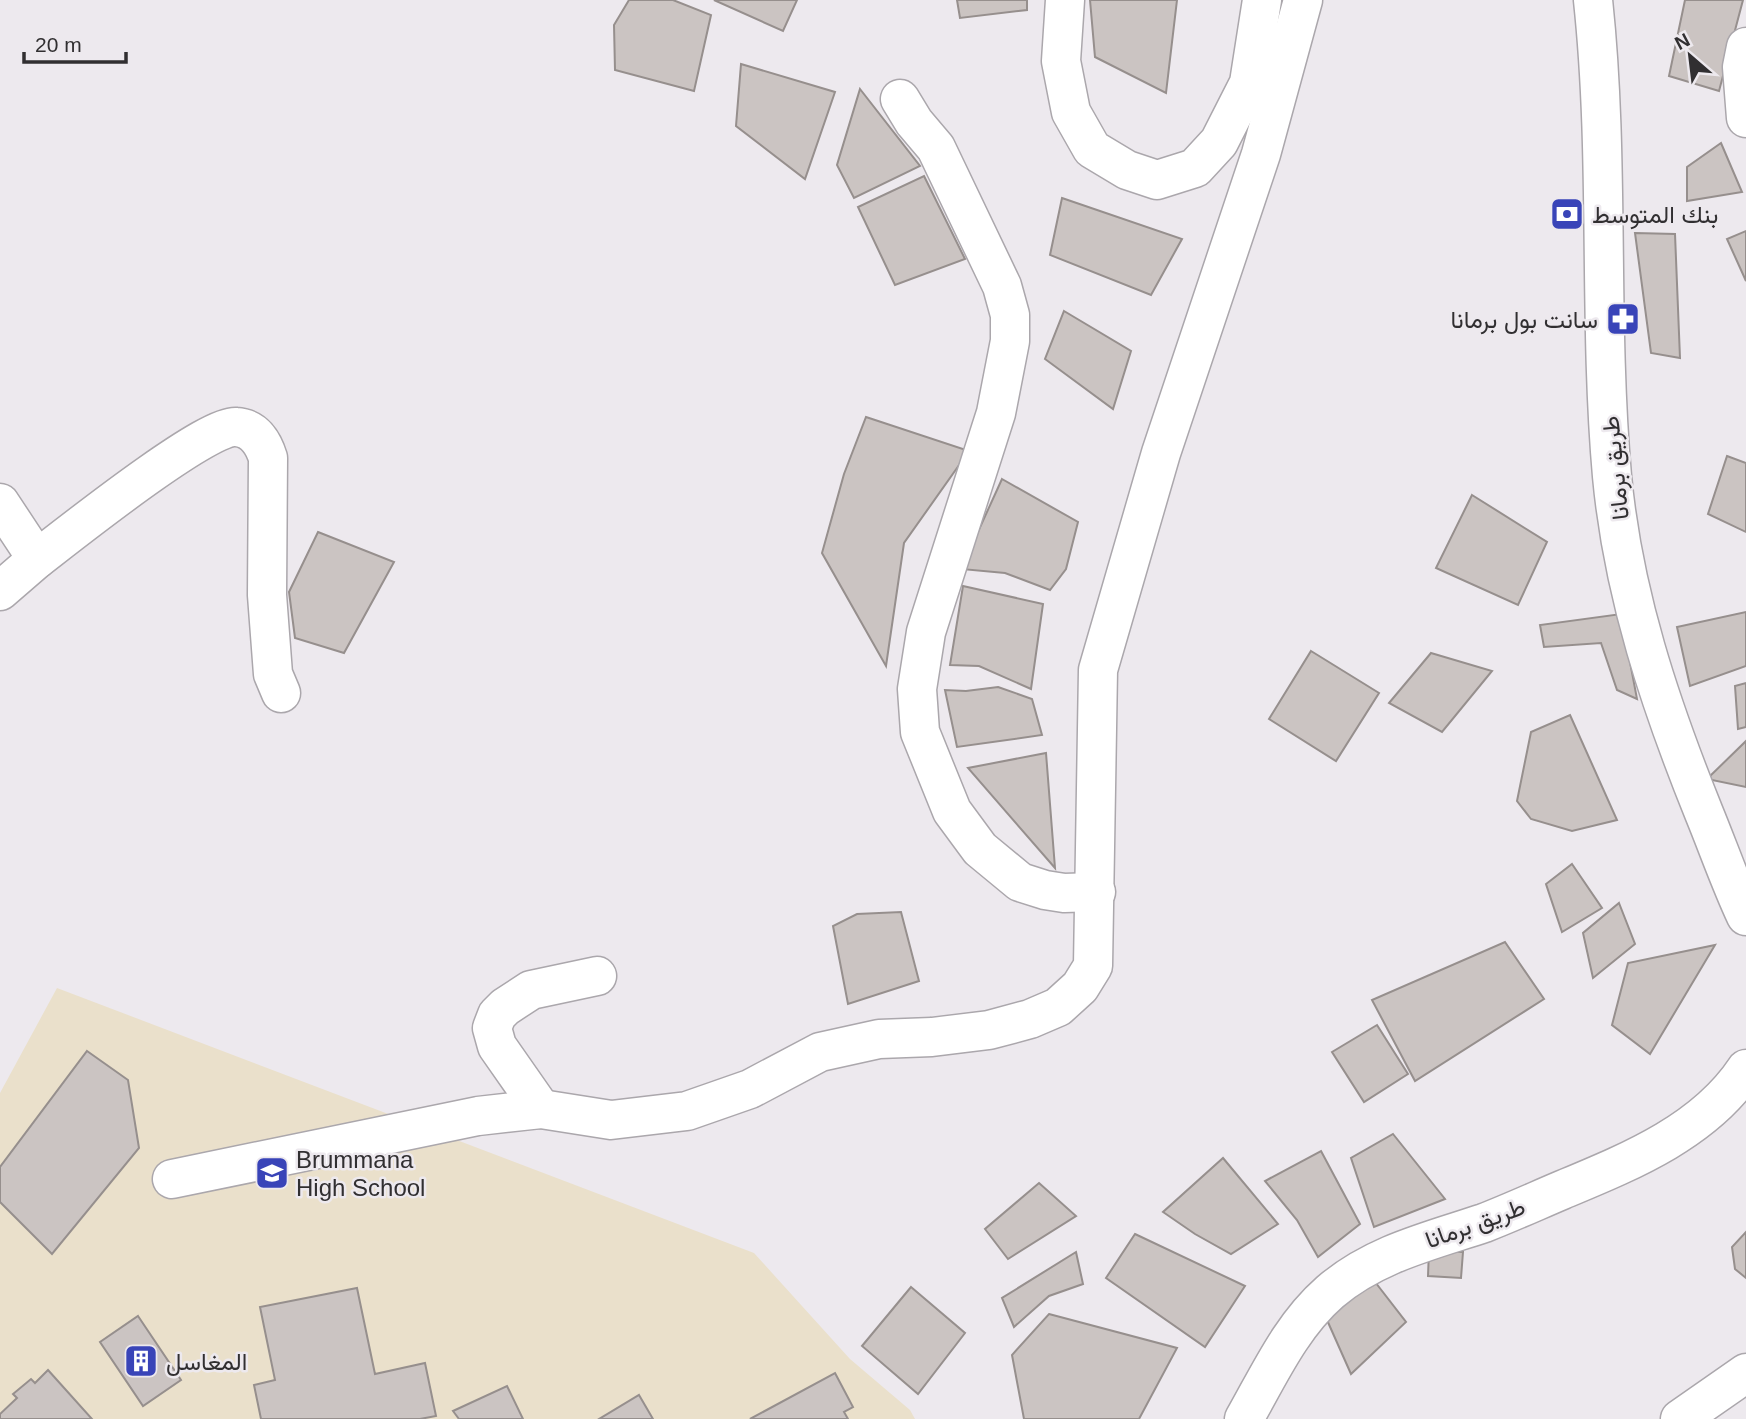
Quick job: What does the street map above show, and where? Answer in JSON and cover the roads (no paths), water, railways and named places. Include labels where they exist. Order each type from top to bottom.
[{"type":"street","points":[[1065,0],[1061,61],[1071,112],[1092,149],[1127,170],[1157,180],[1195,168],[1219,142],[1249,83],[1262,0]]},
{"type":"street","points":[[172,1179],[478,1116],[541,1109],[611,1120],[687,1111],[751,1089],[820,1052],[879,1039],[989,1031],[1030,1019],[1058,1007],[1080,987],[1093,966],[1098,670],[1161,453],[1261,154],[1303,0]]},
{"type":"street","name":"طريق برمانا","points":[[1592,0],[1599,62],[1604,321],[1613,478],[1630,590],[1649,664],[1673,735],[1746,916]]},
{"type":"street","points":[[1746,47],[1742,67],[1746,118]]},
{"type":"street","points":[[900,99],[914,122],[936,148],[1002,286],[1010,315],[1010,341],[996,413],[926,632],[917,689],[920,732],[952,811],[981,849],[1020,882],[1064,893],[1096,892]]},
{"type":"street","points":[[0,591],[37,559],[144,478],[216,431],[235,426],[255,433],[264,444],[268,457],[267,595],[273,674],[281,693]]},
{"type":"street","points":[[0,503],[37,559]]},
{"type":"street","points":[[541,1109],[497,1046],[492,1027],[497,1015],[531,990],[597,976]]},
{"type":"street","name":"طريق برمانا","points":[[1244,1419],[1307,1314],[1357,1272],[1390,1254],[1488,1221],[1633,1160],[1689,1127],[1736,1084],[1746,1069]]},
{"type":"street","points":[[1680,1419],[1746,1373]]},
{"type":"place","name":"بنك المتوسط","points":[[1567,214]]},
{"type":"place","name":"سانت بول برمانا","points":[[1623,319]]},
{"type":"place","name":"Brummana High School","points":[[272,1173]]},
{"type":"place","name":"المغاسل","points":[[141,1361]]}]
